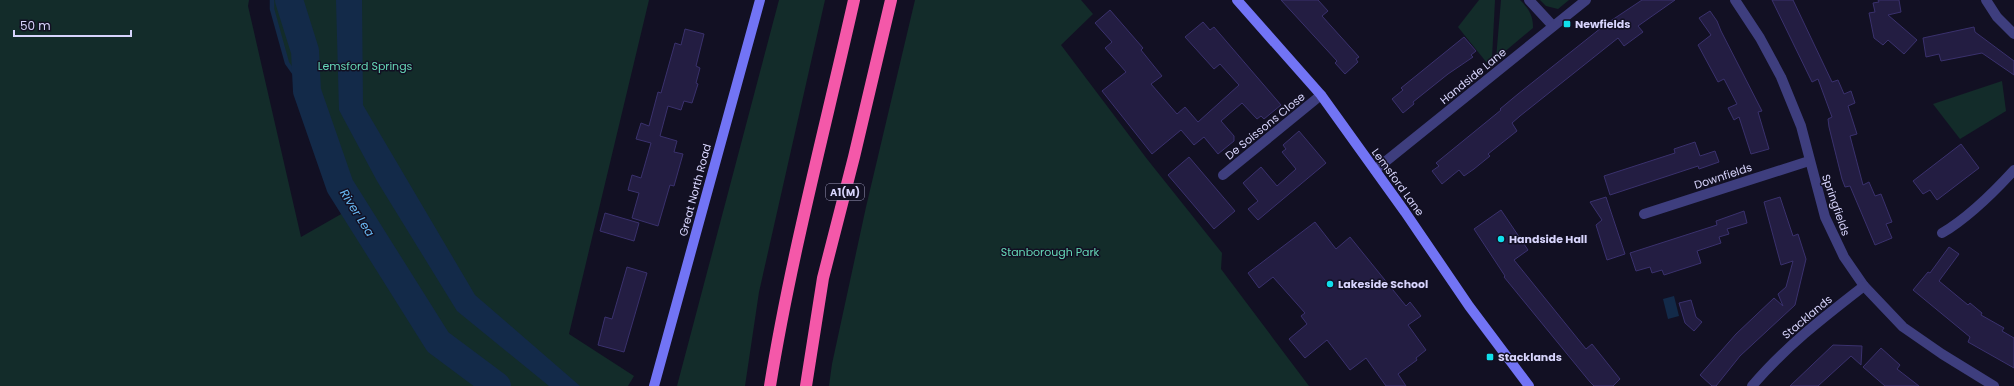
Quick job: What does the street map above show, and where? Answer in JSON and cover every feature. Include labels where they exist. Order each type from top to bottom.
[{"type":"highway","name":"A1(M)","points":[[770,386],[780,323],[807,199],[854,0]]},
{"type":"highway","name":"A1(M)","points":[[806,386],[823,278],[854,157],[891,0]]},
{"type":"street","name":"Great North Road","points":[[654,386],[760,0]]},
{"type":"street","name":"Lemsford Lane","points":[[1237,0],[1321,95],[1469,306],[1529,386]]},
{"type":"street","points":[[1529,0],[1553,26]]},
{"type":"street","name":"Handside Lane","points":[[1375,170],[1586,0]]},
{"type":"street","name":"Springfields","points":[[1735,0],[1760,38],[1781,77],[1801,126],[1825,217],[1838,248],[1864,286],[1903,327],[1942,354],[1994,386]]},
{"type":"street","points":[[1986,0],[1997,17],[2014,34]]},
{"type":"street","name":"De Soissons Close","points":[[1223,175],[1321,95]]},
{"type":"street","name":"Downfields","points":[[1644,214],[1809,161]]},
{"type":"street","points":[[1942,233],[1955,225],[2002,183],[2014,170]]},
{"type":"street","name":"Stacklands","points":[[1752,386],[1770,365],[1812,326],[1864,286]]},
{"type":"green space","points":[[0,0],[249,0],[248,6],[301,237],[343,213],[392,279],[422,335],[460,374],[476,386],[0,386]]},
{"type":"green space","name":"Lemsford Springs","points":[[272,0],[649,0],[569,334],[634,376],[628,386],[497,386],[443,346],[340,186],[307,91],[287,63],[272,9]]},
{"type":"green space","points":[[779,0],[825,0],[759,292],[745,386],[677,386]]},
{"type":"green space","name":"Stanborough Park","points":[[915,0],[1081,0],[1093,14],[1061,45],[1147,159],[1222,253],[1221,269],[1309,386],[829,386],[832,364],[866,207]]},
{"type":"green space","points":[[1479,0],[1495,0],[1492,58],[1487,63],[1458,27]]},
{"type":"green space","points":[[1501,0],[1520,0],[1530,12],[1533,28],[1496,59]]},
{"type":"green space","points":[[1540,0],[1569,0],[1558,9],[1546,6]]},
{"type":"green space","points":[[2002,81],[2006,111],[1960,139],[1933,104]]},
{"type":"water","points":[[336,0],[362,0],[363,105],[475,295],[580,386],[549,386],[457,311],[377,181],[339,110]]},
{"type":"water","points":[[1674,296],[1679,316],[1668,319],[1663,299]]},
{"type":"building","points":[[1281,0],[1318,0],[1328,11],[1322,16],[1359,57],[1356,59],[1358,62],[1345,74],[1335,63],[1337,61]]},
{"type":"building","points":[[1642,0],[1675,0],[1638,26],[1643,32],[1624,46],[1618,38],[1520,116],[1512,123],[1517,131],[1488,154],[1490,156],[1474,169],[1464,176],[1459,170],[1442,184],[1432,171],[1439,166],[1436,163],[1501,110],[1500,109],[1518,94],[1606,24]]},
{"type":"building","points":[[1772,0],[1793,0],[1832,82],[1838,80],[1844,94],[1851,91],[1855,103],[1848,106],[1857,134],[1850,136],[1863,185],[1869,182],[1875,196],[1881,194],[1892,222],[1886,224],[1892,238],[1875,245],[1850,186],[1845,187],[1829,127],[1828,119],[1832,117],[1818,79],[1812,82]]},
{"type":"building","points":[[1878,0],[1899,0],[1901,12],[1888,15],[1917,40],[1904,54],[1888,40],[1883,45],[1874,38],[1869,13],[1875,12],[1873,3],[1879,2]]},
{"type":"building","points":[[1110,10],[1143,48],[1141,50],[1162,76],[1151,84],[1177,114],[1185,107],[1198,122],[1239,85],[1220,64],[1214,69],[1185,37],[1203,22],[1210,30],[1214,27],[1281,105],[1264,119],[1261,116],[1257,119],[1242,103],[1221,121],[1234,136],[1234,141],[1218,154],[1204,137],[1194,145],[1181,130],[1152,154],[1102,91],[1126,72],[1105,48],[1112,42],[1095,23]]},
{"type":"building","points":[[1710,11],[1717,21],[1762,111],[1758,112],[1769,149],[1751,154],[1739,117],[1734,120],[1728,108],[1737,104],[1724,79],[1718,82],[1698,45],[1711,35],[1699,18]]},
{"type":"building","points":[[1974,27],[1975,32],[2014,61],[2014,75],[1982,53],[1941,61],[1939,54],[1926,57],[1923,38]]},
{"type":"building","points":[[685,29],[704,34],[696,66],[700,68],[696,83],[698,84],[692,103],[684,101],[681,110],[668,106],[660,136],[677,141],[674,152],[683,154],[674,186],[670,185],[658,226],[632,218],[639,193],[628,190],[632,175],[641,178],[651,143],[636,139],[641,123],[649,126],[658,92],[661,93],[675,43],[681,45]]},
{"type":"building","points":[[1464,37],[1476,51],[1471,55],[1473,57],[1448,74],[1413,102],[1414,104],[1403,113],[1392,99],[1403,90],[1401,88]]},
{"type":"building","points":[[1299,131],[1326,163],[1258,220],[1248,209],[1258,201],[1243,183],[1261,167],[1277,186],[1296,169],[1282,152],[1286,149],[1283,145]]},
{"type":"building","points":[[1695,142],[1700,156],[1715,151],[1719,162],[1699,169],[1698,166],[1610,195],[1604,176],[1675,153],[1674,149]]},
{"type":"building","points":[[1961,144],[1979,168],[1937,200],[1930,190],[1923,194],[1913,181]]},
{"type":"building","points":[[1189,157],[1235,211],[1214,229],[1168,175]]},
{"type":"building","points":[[1606,197],[1625,254],[1607,260],[1596,225],[1602,220],[1590,202]]},
{"type":"building","points":[[1780,197],[1793,236],[1798,234],[1806,259],[1795,305],[1740,356],[1716,386],[1712,386],[1700,375],[1736,334],[1774,298],[1783,306],[1778,294],[1786,287],[1793,261],[1781,265],[1764,202]]},
{"type":"building","points":[[1501,210],[1528,250],[1514,260],[1586,349],[1592,344],[1620,379],[1613,386],[1594,386],[1590,382],[1504,277],[1505,276],[1474,229]]},
{"type":"building","points":[[1744,211],[1747,223],[1727,229],[1729,234],[1719,237],[1721,243],[1697,251],[1701,263],[1664,275],[1662,270],[1652,273],[1650,267],[1636,271],[1630,253],[1717,225],[1716,221]]},
{"type":"building","points":[[605,213],[639,223],[634,241],[600,231]]},
{"type":"building","points":[[1315,222],[1336,249],[1350,237],[1406,306],[1410,302],[1421,316],[1408,325],[1426,350],[1416,358],[1417,360],[1398,374],[1406,386],[1386,386],[1366,358],[1350,370],[1327,340],[1305,358],[1289,339],[1307,324],[1301,316],[1305,313],[1273,277],[1259,288],[1248,273]]},
{"type":"building","points":[[1949,247],[1959,254],[1939,281],[1968,305],[1970,303],[1982,313],[1981,315],[2004,328],[2002,331],[2014,338],[2014,368],[1968,342],[1970,337],[1913,290],[1928,272],[1930,273]]},
{"type":"building","points":[[627,267],[647,273],[624,352],[598,345],[605,317],[612,319]]},
{"type":"building","points":[[1691,300],[1696,317],[1702,322],[1694,331],[1685,323],[1679,303]]},
{"type":"building","points":[[1833,345],[1862,346],[1861,365],[1851,356],[1818,386],[1790,386]]},
{"type":"building","points":[[1881,348],[1900,365],[1897,369],[1919,386],[1885,386],[1863,367]]},
{"type":"waterway","points":[[272,0],[272,9],[287,63],[307,91]]},
{"type":"waterway","name":"River Lea","points":[[289,0],[305,51],[307,91],[340,186],[438,342],[497,386]]},
{"type":"place","name":"Newfields","points":[[1567,24]]},
{"type":"place","name":"Handside Hall","points":[[1501,239]]},
{"type":"place","name":"Lakeside School","points":[[1330,284]]},
{"type":"place","name":"Stacklands","points":[[1490,357]]}]
